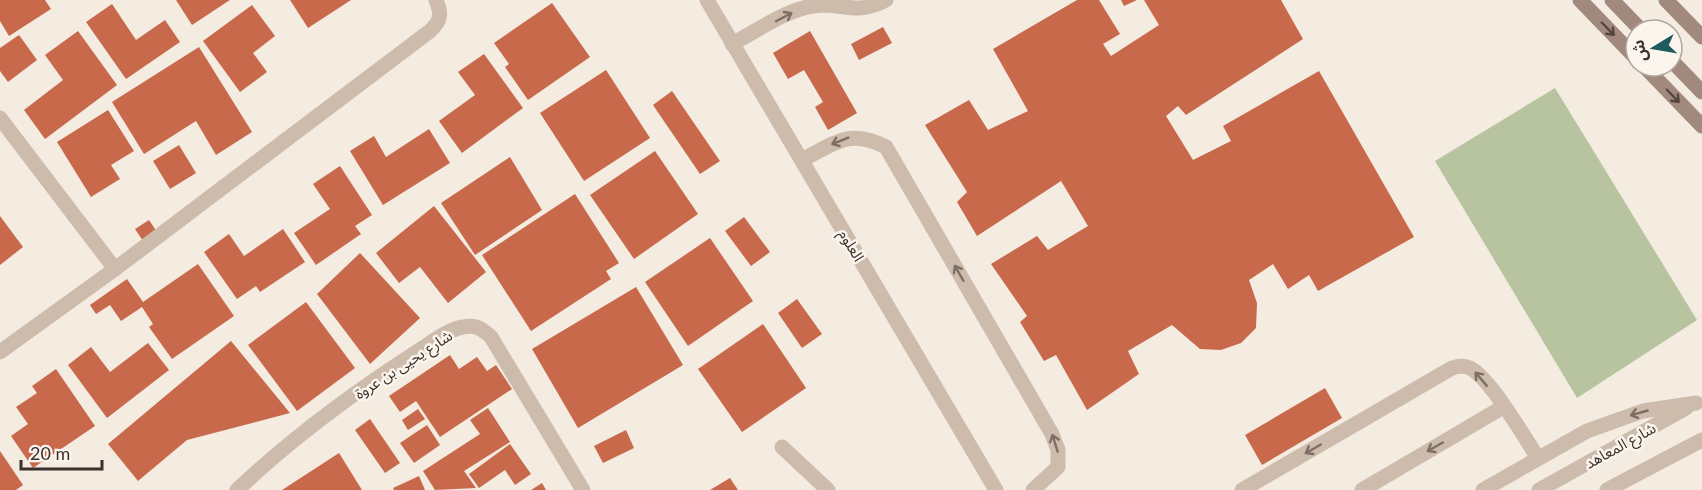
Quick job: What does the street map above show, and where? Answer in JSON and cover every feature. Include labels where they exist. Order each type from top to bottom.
[{"type":"main road","points":[[1580,0],[1624,46]]},
{"type":"main road","points":[[1612,0],[1629,18]]},
{"type":"main road","points":[[1666,0],[1702,37]]},
{"type":"main road","points":[[1684,73],[1702,92]]},
{"type":"main road","points":[[1656,78],[1702,126]]},
{"type":"street","points":[[0,352],[115,269],[430,31],[438,23],[441,12],[436,0]]},
{"type":"street","name":"العلوم","points":[[707,0],[996,490]]},
{"type":"street","points":[[732,44],[802,8],[830,5],[859,9],[886,0]]},
{"type":"street","points":[[0,118],[115,269]]},
{"type":"street","points":[[802,160],[851,137],[868,138],[886,147],[1052,434],[1058,450],[1058,467],[1033,490]]},
{"type":"street","name":"شارع يحيى بن عروة","points":[[237,490],[345,402],[397,365],[449,332],[473,326],[482,328],[491,337],[583,490]]},
{"type":"street","points":[[1242,490],[1452,368],[1468,367],[1477,372],[1538,458]]},
{"type":"street","points":[[1483,490],[1587,431],[1643,411],[1699,401]]},
{"type":"street","name":"شارع المعاهد","points":[[1539,490],[1699,401]]},
{"type":"street","points":[[1362,490],[1503,407]]},
{"type":"street","points":[[1607,490],[1702,440]]},
{"type":"street","points":[[782,447],[828,490]]},
{"type":"green space","points":[[1555,88],[1697,320],[1577,398],[1435,161]]},
{"type":"building","points":[[0,0],[45,0],[51,9],[9,36],[0,21]]},
{"type":"building","points":[[176,0],[230,0],[192,25]]},
{"type":"building","points":[[290,0],[351,0],[308,28]]},
{"type":"building","points":[[1077,0],[1099,0],[1120,34],[1103,44],[1111,56],[1159,25],[1144,0],[1281,0],[1303,39],[1186,115],[1178,106],[1166,116],[1193,160],[1231,141],[1223,126],[1319,71],[1414,237],[1318,291],[1309,275],[1288,289],[1273,264],[1249,280],[1257,303],[1256,328],[1241,343],[1221,350],[1200,349],[1172,325],[1128,351],[1139,374],[1087,410],[1056,355],[1044,361],[1020,322],[1027,316],[991,264],[1037,236],[1048,250],[1088,226],[1061,181],[977,236],[957,202],[967,192],[925,125],[969,100],[988,130],[1028,111],[993,49]]},
{"type":"building","points":[[1121,0],[1137,0],[1124,6]]},
{"type":"building","points":[[552,3],[590,57],[528,100],[505,67],[509,64],[494,43]]},
{"type":"building","points":[[112,4],[136,40],[165,20],[180,42],[126,79],[86,22]]},
{"type":"building","points":[[252,5],[275,36],[253,53],[267,72],[240,92],[203,41]]},
{"type":"building","points":[[883,27],[892,43],[859,60],[851,44]]},
{"type":"building","points":[[78,31],[117,85],[45,139],[24,110],[63,80],[45,55]]},
{"type":"building","points":[[810,31],[857,113],[828,130],[815,107],[823,102],[804,70],[788,79],[773,53]]},
{"type":"building","points":[[19,35],[37,60],[8,82],[0,71],[0,48]]},
{"type":"building","points":[[199,47],[252,132],[216,155],[196,121],[144,154],[112,102]]},
{"type":"building","points":[[484,54],[523,108],[462,153],[439,121],[475,95],[458,72]]},
{"type":"building","points":[[606,70],[650,138],[584,181],[540,113]]},
{"type":"building","points":[[672,91],[720,161],[700,174],[653,105]]},
{"type":"building","points":[[108,110],[134,151],[111,165],[120,179],[91,197],[57,142]]},
{"type":"building","points":[[429,129],[450,163],[383,205],[350,151],[374,136],[386,157]]},
{"type":"building","points":[[179,145],[196,173],[170,189],[153,161]]},
{"type":"building","points":[[655,151],[698,214],[634,259],[590,195]]},
{"type":"building","points":[[510,157],[542,210],[475,255],[441,203]]},
{"type":"building","points":[[340,166],[372,215],[355,226],[361,234],[316,265],[294,233],[330,209],[313,184]]},
{"type":"building","points":[[575,194],[619,263],[606,271],[611,279],[531,331],[482,255]]},
{"type":"building","points":[[434,206],[486,272],[448,303],[420,267],[399,283],[376,253]]},
{"type":"building","points":[[0,216],[23,247],[0,265]]},
{"type":"building","points":[[744,217],[770,252],[751,266],[725,231]]},
{"type":"building","points":[[149,220],[159,235],[145,244],[135,229]]},
{"type":"building","points":[[283,229],[305,262],[260,292],[256,286],[237,299],[204,252],[229,234],[244,256]]},
{"type":"building","points":[[710,238],[753,301],[688,346],[645,282]]},
{"type":"building","points":[[360,253],[420,318],[370,364],[317,294]]},
{"type":"building","points":[[198,264],[234,316],[172,359],[149,327],[153,324],[142,307],[121,321],[110,305],[96,314],[90,305],[127,279],[143,302]]},
{"type":"building","points":[[636,287],[683,365],[578,428],[532,349]]},
{"type":"building","points":[[797,299],[822,334],[802,348],[778,313]]},
{"type":"building","points":[[306,302],[355,368],[297,411],[248,345]]},
{"type":"building","points":[[763,324],[806,388],[742,432],[698,369]]},
{"type":"building","points":[[231,341],[290,413],[187,440],[138,481],[108,444]]},
{"type":"building","points":[[148,343],[169,370],[107,418],[68,365],[91,347],[110,372]]},
{"type":"building","points":[[450,355],[459,369],[477,357],[487,371],[496,365],[512,389],[440,437],[416,401],[400,412],[389,396]]},
{"type":"building","points":[[56,369],[95,426],[33,468],[11,436],[28,424],[16,407],[37,393],[32,386]]},
{"type":"building","points":[[1325,388],[1342,418],[1262,465],[1245,435]]},
{"type":"building","points":[[488,408],[510,442],[464,471],[476,488],[435,490],[423,471],[480,434],[470,420]]},
{"type":"building","points":[[418,409],[425,419],[408,430],[402,420]]},
{"type":"building","points":[[370,419],[400,463],[385,473],[355,430]]},
{"type":"building","points":[[427,425],[440,445],[414,463],[400,443]]},
{"type":"building","points":[[626,430],[634,448],[603,463],[594,446]]},
{"type":"building","points":[[510,444],[531,474],[515,485],[505,470],[479,488],[469,474]]},
{"type":"building","points":[[0,451],[23,485],[16,490],[0,490]]},
{"type":"building","points":[[339,453],[362,490],[282,490]]},
{"type":"building","points":[[419,476],[425,490],[394,490],[393,488]]},
{"type":"building","points":[[730,478],[738,490],[710,490]]},
{"type":"building","points":[[542,483],[546,490],[531,490]]}]
